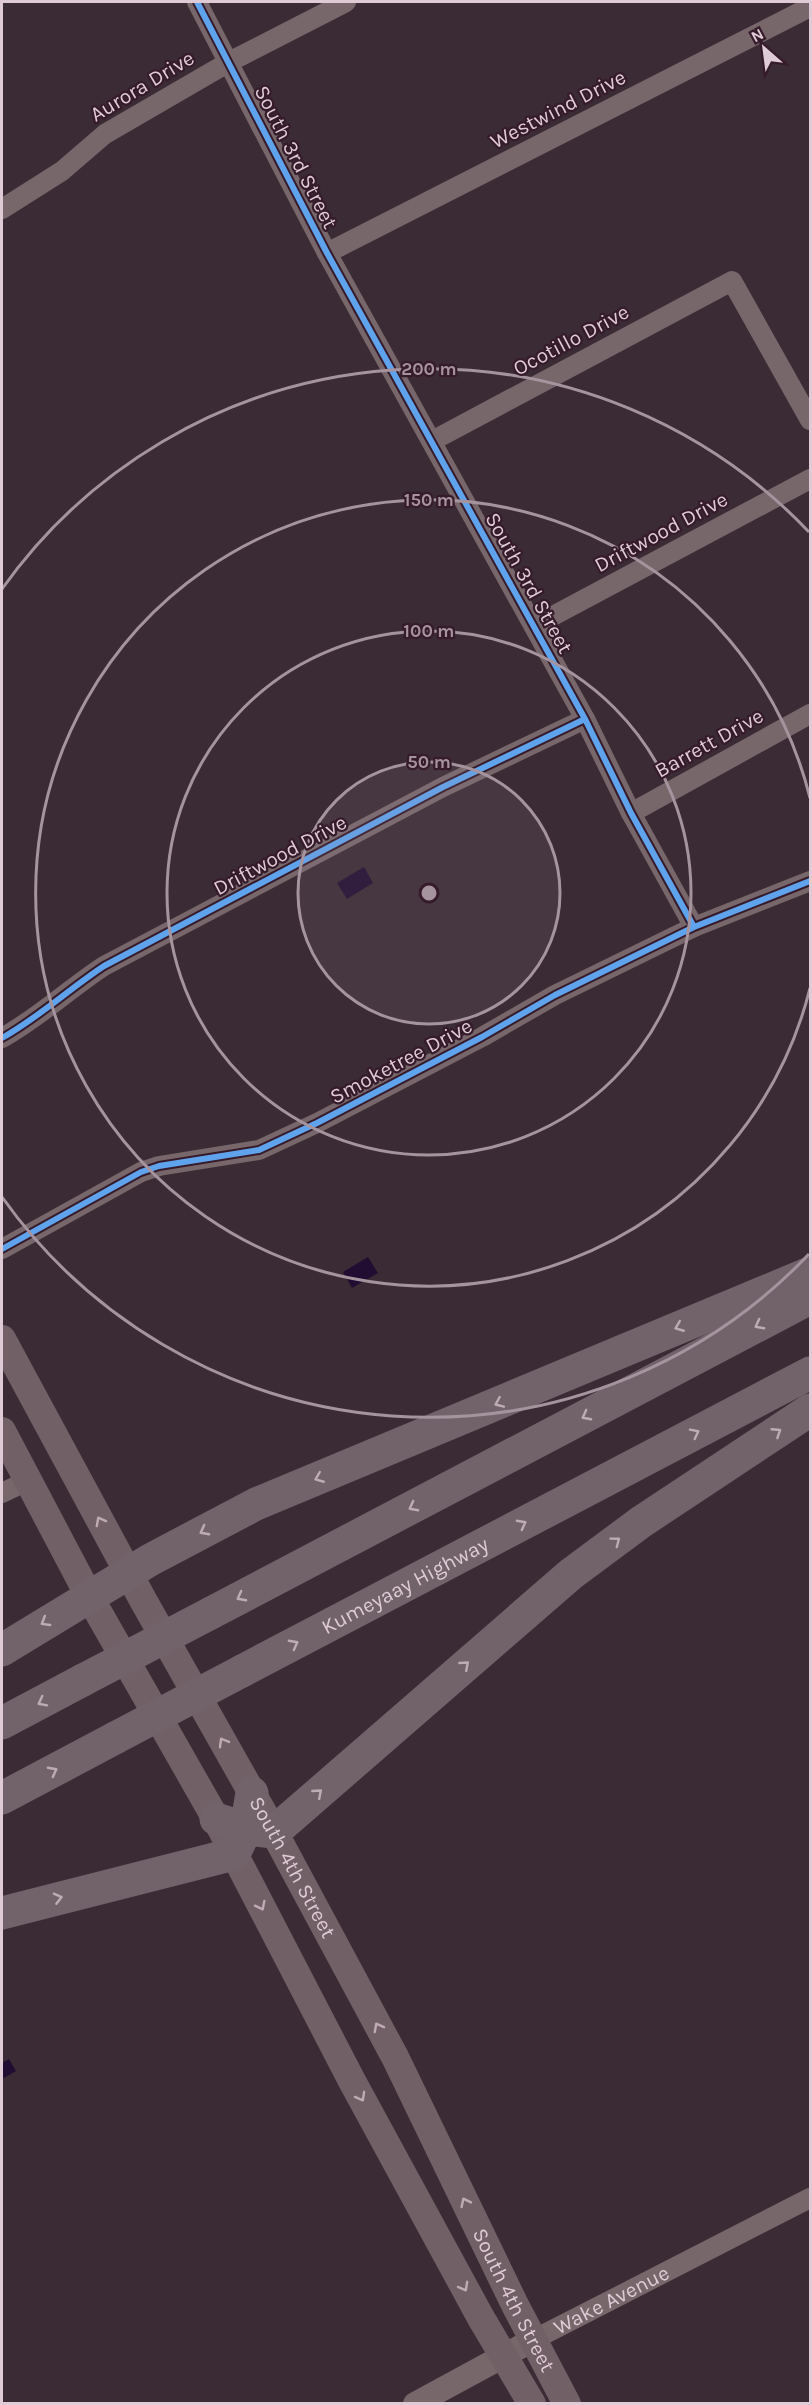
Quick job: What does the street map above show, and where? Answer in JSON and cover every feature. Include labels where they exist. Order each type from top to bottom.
[{"type":"highway","points":[[2,1650],[128,1573],[256,1504],[810,1273]]},
{"type":"highway","points":[[2,1723],[810,1298]]},
{"type":"highway","name":"Kumeyaay Highway","points":[[2,1798],[810,1373]]},
{"type":"highway","points":[[2,1913],[242,1833],[641,1522],[810,1410]]},
{"type":"highway","points":[[242,1833],[252,1793]]},
{"type":"main road","name":"South 4th Street","points":[[2,1339],[128,1573],[252,1793]]},
{"type":"main road","name":"South 4th Street","points":[[2,1431],[89,1596],[242,1833],[394,2057],[532,2340],[567,2403]]},
{"type":"main road","name":"South 4th Street","points":[[242,1833],[352,2081],[476,2308],[532,2403]]},
{"type":"street","name":"South 3rd Street","points":[[197,2],[327,253],[585,719],[631,813],[694,927]]},
{"type":"street","name":"Aurora Drive","points":[[2,208],[62,171],[105,134],[229,62],[346,2]]},
{"type":"street","name":"Westwind Drive","points":[[327,253],[810,7]]},
{"type":"street","name":"Ocotillo Drive","points":[[432,441],[732,281],[810,420]]},
{"type":"street","name":"Driftwood Drive","points":[[534,626],[810,479]]},
{"type":"street","name":"Barrett Drive","points":[[631,813],[810,714]]},
{"type":"street","name":"Driftwood Drive","points":[[2,1038],[21,1028],[71,988],[104,966],[444,787],[585,719]]},
{"type":"street","name":"Smoketree Drive","points":[[2,1250],[141,1172],[159,1166],[259,1150],[307,1128],[482,1037],[555,995],[694,927],[810,881]]},
{"type":"street","points":[[2,1493],[27,1481]]},
{"type":"street","name":"Wake Avenue","points":[[415,2403],[532,2340],[810,2198]]},
{"type":"shaded area","points":[[364,867],[373,883],[347,899],[337,883]]},
{"type":"shaded area","points":[[368,1257],[378,1273],[352,1288],[343,1272]]},
{"type":"shaded area","points":[[9,2059],[16,2071],[2,2079],[2,2063]]},
{"type":"cycle path","points":[[197,2],[327,253],[585,719],[631,813],[694,927]]},
{"type":"cycle path","points":[[2,1038],[28,1022],[104,966],[443,787],[585,719]]},
{"type":"cycle path","points":[[2,1249],[141,1172],[159,1166],[259,1150],[317,1123],[482,1037],[555,995],[694,927],[810,881]]}]
